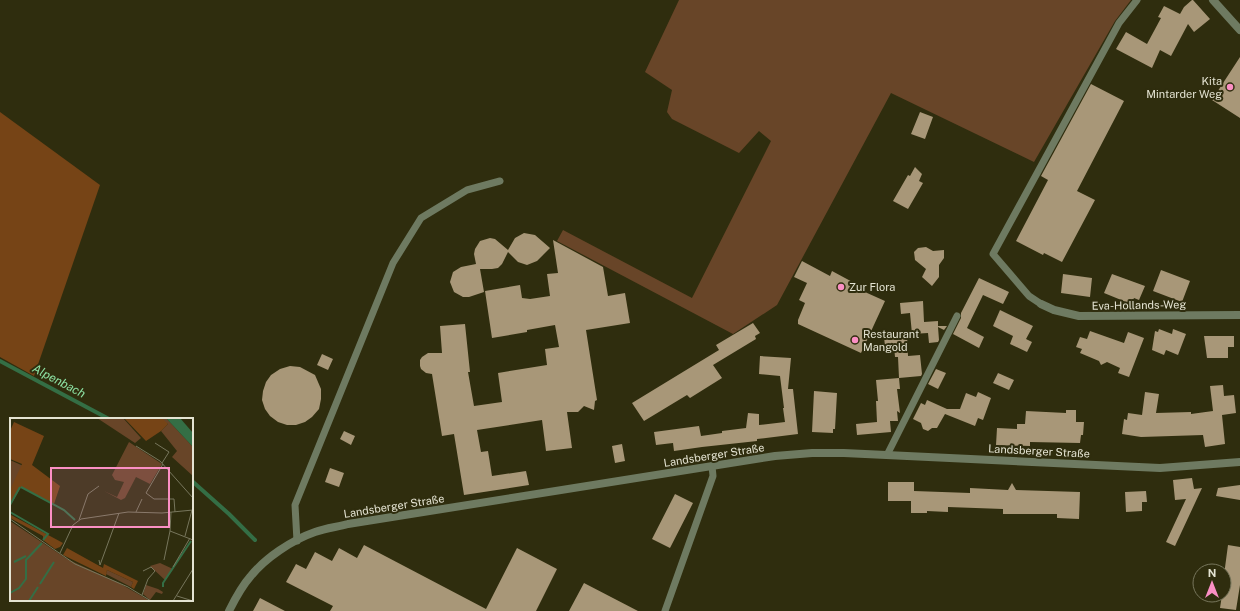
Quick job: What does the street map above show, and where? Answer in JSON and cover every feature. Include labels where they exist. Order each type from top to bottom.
[{"type":"street","points":[[1213,0],[1240,30]]},
{"type":"street","name":"Eva-Hollands-Weg","points":[[1041,304],[1054,310],[1079,316],[1240,315]]},
{"type":"street","name":"Landsberger Straße","points":[[229,611],[236,596],[250,577],[265,562],[288,545],[315,532],[348,524],[775,456],[812,453],[887,455],[1160,468],[1240,462]]},
{"type":"lane","points":[[1041,304],[1029,296],[993,254],[1119,23],[1137,0]]},
{"type":"lane","points":[[297,541],[295,505],[393,263],[421,218],[467,190],[500,181]]},
{"type":"lane","points":[[887,455],[957,316]]},
{"type":"lane","points":[[666,611],[713,476],[712,466]]},
{"type":"shaded area","points":[[679,0],[1131,0],[1115,21],[1034,162],[891,93],[777,305],[733,334],[557,241],[563,230],[692,298],[771,141],[759,131],[739,153],[672,119],[667,112],[672,90],[645,72]]},
{"type":"shaded area","points":[[0,112],[100,185],[34,376],[0,357]]},
{"type":"building","points":[[1192,0],[1210,19],[1194,32],[1188,24],[1171,56],[1160,50],[1152,68],[1116,49],[1126,32],[1147,44],[1161,18],[1158,17],[1164,6],[1180,14],[1184,7]]},
{"type":"building","name":"Kita Mintarder Weg","points":[[1240,57],[1240,118],[1212,100]]},
{"type":"building","points":[[1091,84],[1124,101],[1077,191],[1095,200],[1062,262],[1044,253],[1043,255],[1016,241],[1048,180],[1041,176]]},
{"type":"building","points":[[920,112],[933,117],[925,139],[911,134]]},
{"type":"building","points":[[915,167],[922,174],[919,181],[923,183],[908,209],[893,201],[908,175],[910,176]]},
{"type":"building","points":[[524,233],[535,235],[550,248],[537,261],[527,265],[518,262],[508,252],[502,264],[498,268],[480,269],[484,292],[469,297],[463,297],[454,292],[450,282],[453,272],[461,267],[476,264],[474,254],[480,241],[490,238],[495,239],[508,250],[515,238]]},
{"type":"building","points":[[553,240],[603,267],[608,296],[625,293],[630,323],[586,330],[597,400],[595,401],[594,410],[584,406],[578,412],[567,412],[572,448],[546,451],[542,420],[477,430],[481,452],[488,451],[492,476],[526,471],[529,485],[464,495],[454,434],[442,436],[432,374],[426,373],[421,369],[420,360],[428,353],[442,353],[440,326],[465,324],[470,372],[468,372],[474,406],[502,402],[498,373],[547,365],[545,349],[559,347],[555,325],[492,338],[485,291],[520,285],[522,298],[530,299],[550,296],[547,274],[558,273]]},
{"type":"building","points":[[926,247],[933,251],[944,250],[944,258],[939,265],[939,277],[932,286],[922,277],[926,269],[915,260],[914,252],[918,248]]},
{"type":"building","points":[[802,261],[830,276],[832,271],[858,285],[856,288],[885,301],[861,353],[798,324],[798,320],[805,303],[799,300],[807,283],[794,277]]},
{"type":"building","points":[[1161,270],[1190,281],[1182,302],[1153,291]]},
{"type":"building","points":[[1063,274],[1092,278],[1090,297],[1061,293]]},
{"type":"building","points":[[1112,274],[1145,286],[1139,300],[1134,298],[1131,304],[1104,293]]},
{"type":"building","points":[[979,278],[1009,292],[1003,304],[983,295],[967,328],[984,337],[979,348],[953,334],[961,318],[961,313]]},
{"type":"building","points":[[923,301],[924,322],[938,321],[938,326],[947,326],[944,330],[938,327],[938,342],[929,343],[928,333],[912,334],[910,313],[901,314],[900,303]]},
{"type":"building","points":[[1000,310],[1033,326],[1026,339],[1032,342],[1027,352],[1010,344],[1013,336],[993,326]]},
{"type":"building","points":[[753,323],[760,333],[755,336],[756,339],[713,365],[722,378],[690,398],[687,395],[644,421],[632,403],[719,350],[716,345]]},
{"type":"building","points":[[1159,329],[1172,334],[1173,329],[1186,334],[1178,355],[1166,350],[1164,355],[1152,350],[1155,331],[1158,332]]},
{"type":"building","points":[[1090,331],[1124,343],[1128,332],[1144,338],[1129,377],[1118,373],[1120,368],[1107,362],[1101,365],[1099,361],[1080,353],[1082,349],[1076,347],[1080,337],[1087,339]]},
{"type":"building","points":[[907,335],[908,356],[920,355],[922,374],[921,376],[899,378],[898,357],[895,357],[894,346],[885,347],[884,336]]},
{"type":"building","points":[[1204,336],[1234,336],[1234,347],[1228,347],[1228,358],[1207,358]]},
{"type":"building","points":[[322,354],[333,359],[328,370],[317,365]]},
{"type":"building","points":[[760,356],[791,358],[788,389],[793,389],[798,434],[757,439],[757,441],[674,451],[673,443],[656,445],[654,432],[699,426],[701,436],[722,433],[722,431],[746,428],[748,413],[759,414],[759,425],[785,422],[780,376],[759,374]]},
{"type":"building","points":[[290,366],[300,367],[315,375],[321,389],[319,409],[305,422],[296,425],[287,425],[278,422],[270,416],[265,409],[262,400],[266,382],[271,375],[280,369]]},
{"type":"building","points":[[936,369],[946,373],[938,389],[928,384]]},
{"type":"building","points":[[998,373],[1014,380],[1009,390],[993,383]]},
{"type":"building","points":[[899,378],[900,389],[897,389],[900,413],[897,411],[898,421],[890,421],[891,432],[857,435],[856,424],[877,422],[876,401],[878,401],[876,380]]},
{"type":"building","points":[[1223,385],[1224,396],[1234,395],[1236,413],[1222,415],[1225,444],[1205,447],[1203,435],[1141,437],[1122,434],[1124,419],[1127,420],[1128,413],[1142,415],[1145,392],[1159,394],[1156,413],[1191,412],[1191,414],[1213,411],[1210,386]]},
{"type":"building","points":[[814,391],[837,393],[835,429],[833,429],[833,433],[812,432]]},
{"type":"building","points":[[978,392],[991,398],[983,420],[978,418],[975,426],[945,414],[937,428],[932,428],[928,431],[923,429],[921,423],[913,419],[921,403],[925,405],[927,400],[947,409],[960,409],[966,393],[976,397]]},
{"type":"building","points":[[1066,410],[1076,410],[1076,422],[1084,422],[1083,435],[1081,435],[1080,443],[1030,442],[1030,446],[996,445],[997,428],[1017,429],[1017,424],[1025,424],[1026,411],[1066,413]]},
{"type":"building","points":[[344,431],[355,436],[351,445],[340,439]]},
{"type":"building","points":[[622,444],[625,461],[615,463],[612,446]]},
{"type":"building","points":[[330,468],[344,473],[339,487],[325,482]]},
{"type":"building","points":[[1192,478],[1194,489],[1202,488],[1175,546],[1166,542],[1186,499],[1175,500],[1173,480]]},
{"type":"building","points":[[888,482],[914,482],[914,491],[970,493],[970,488],[1008,490],[1012,483],[1016,490],[1080,492],[1079,519],[1057,518],[1057,514],[1003,514],[1003,509],[948,507],[948,512],[927,511],[927,513],[911,513],[911,501],[888,501]]},
{"type":"building","points":[[1240,485],[1240,500],[1216,496],[1218,488]]},
{"type":"building","points":[[1146,491],[1147,502],[1142,502],[1142,511],[1126,512],[1125,492]]},
{"type":"building","points":[[675,494],[693,503],[670,548],[652,539]]},
{"type":"building","points":[[364,545],[486,609],[517,548],[557,569],[536,611],[330,611],[333,606],[286,582],[296,564],[306,569],[315,552],[332,561],[339,548],[357,558]]},
{"type":"building","points":[[1228,545],[1240,547],[1240,585],[1236,610],[1220,608],[1221,603],[1232,603],[1232,563],[1226,563]]},
{"type":"building","points":[[584,583],[638,611],[569,611]]},
{"type":"building","points":[[260,598],[285,611],[253,611]]},
{"type":"waterway","name":"Alpenbach","points":[[0,361],[107,418]]},
{"type":"waterway","name":"Alpenbach","points":[[193,482],[255,540]]},
{"type":"place","name":"Kita Mintarder Weg","points":[[1230,87]]},
{"type":"place","name":"Zur Flora","points":[[841,287]]},
{"type":"place","name":"Restaurant Mangold","points":[[855,340]]}]
